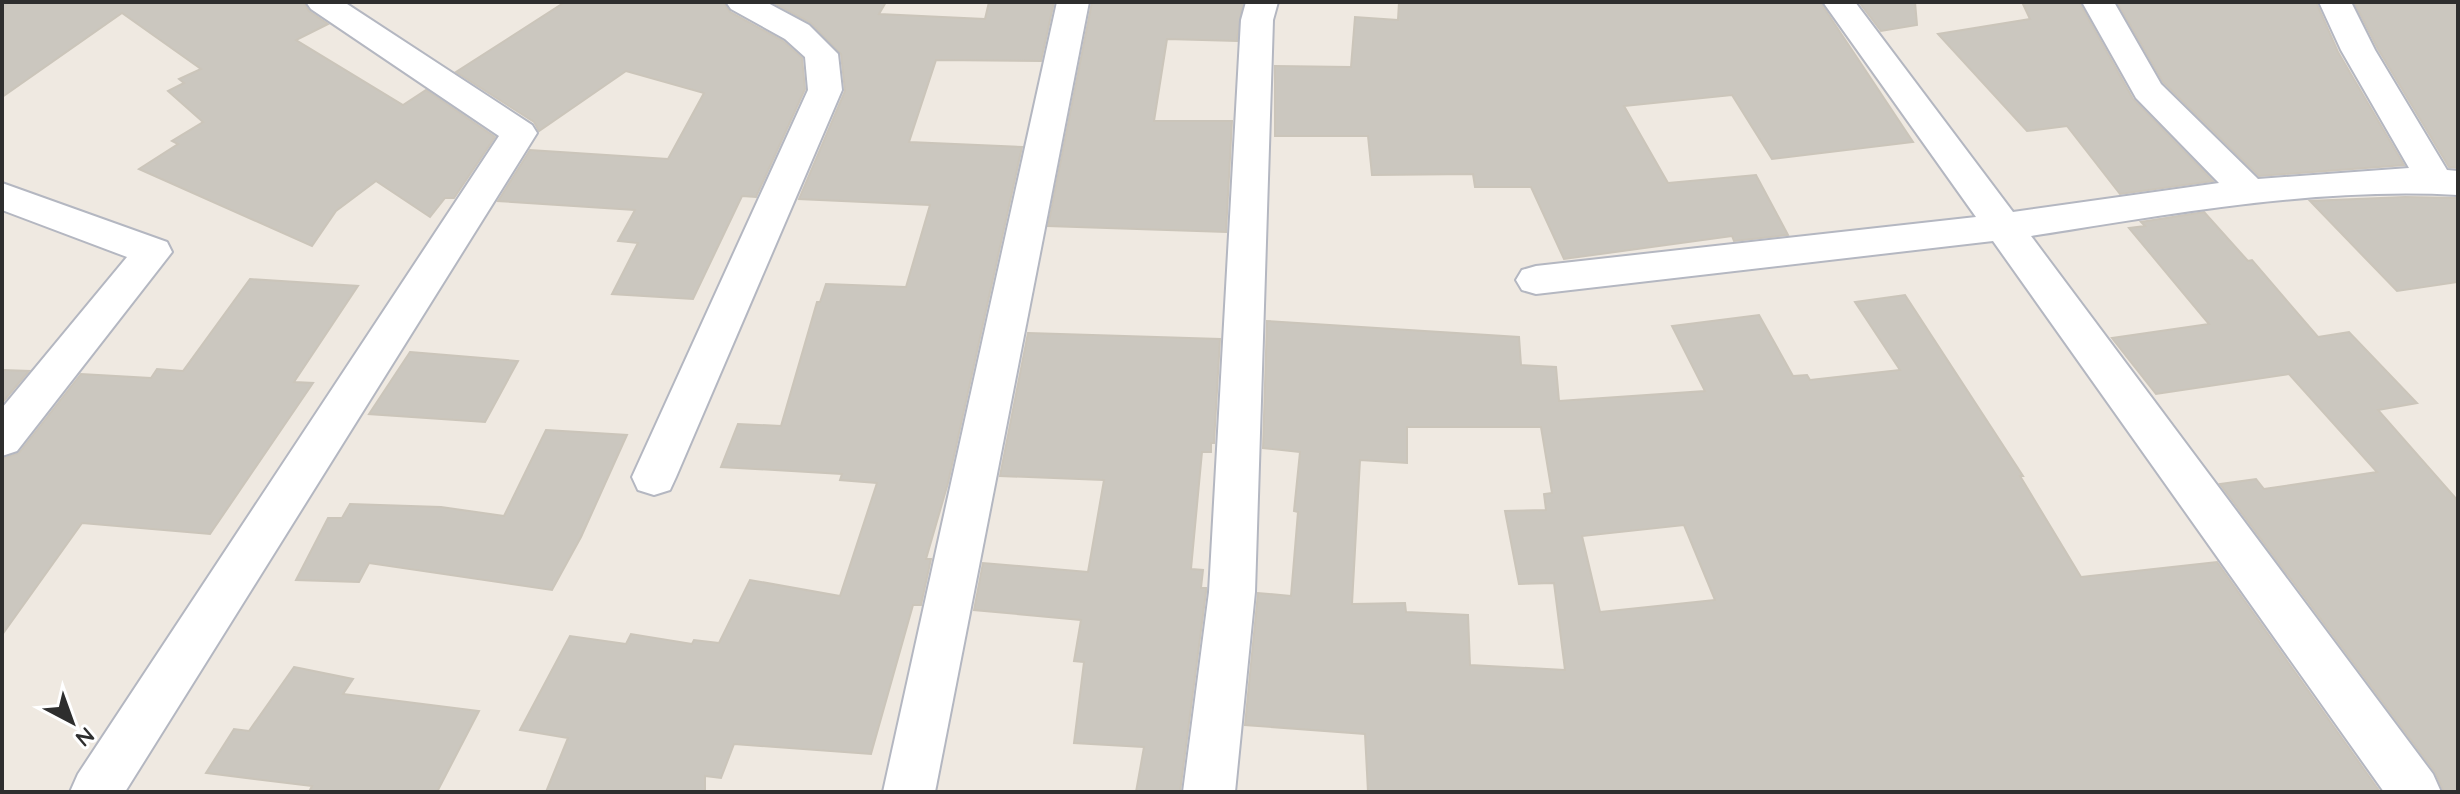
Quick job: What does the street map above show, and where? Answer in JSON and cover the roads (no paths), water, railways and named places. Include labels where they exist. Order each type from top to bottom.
[{"type":"street","points":[[96,792],[519,133],[322,2]]},
{"type":"street","points":[[654,477],[825,90],[821,54],[797,32],[742,2]]},
{"type":"street","points":[[909,792],[1073,2]]},
{"type":"street","points":[[1209,792],[1232,592],[1257,20],[1262,2]]},
{"type":"street","points":[[1839,2],[2415,792]]},
{"type":"street","points":[[2098,2],[2148,90],[2249,192]]},
{"type":"street","points":[[2335,2],[2358,50],[2446,182]]},
{"type":"street","points":[[1536,280],[2004,227],[2183,199],[2392,179],[2446,182]]},
{"type":"street","points":[[2,196],[153,252],[2,439]]}]
